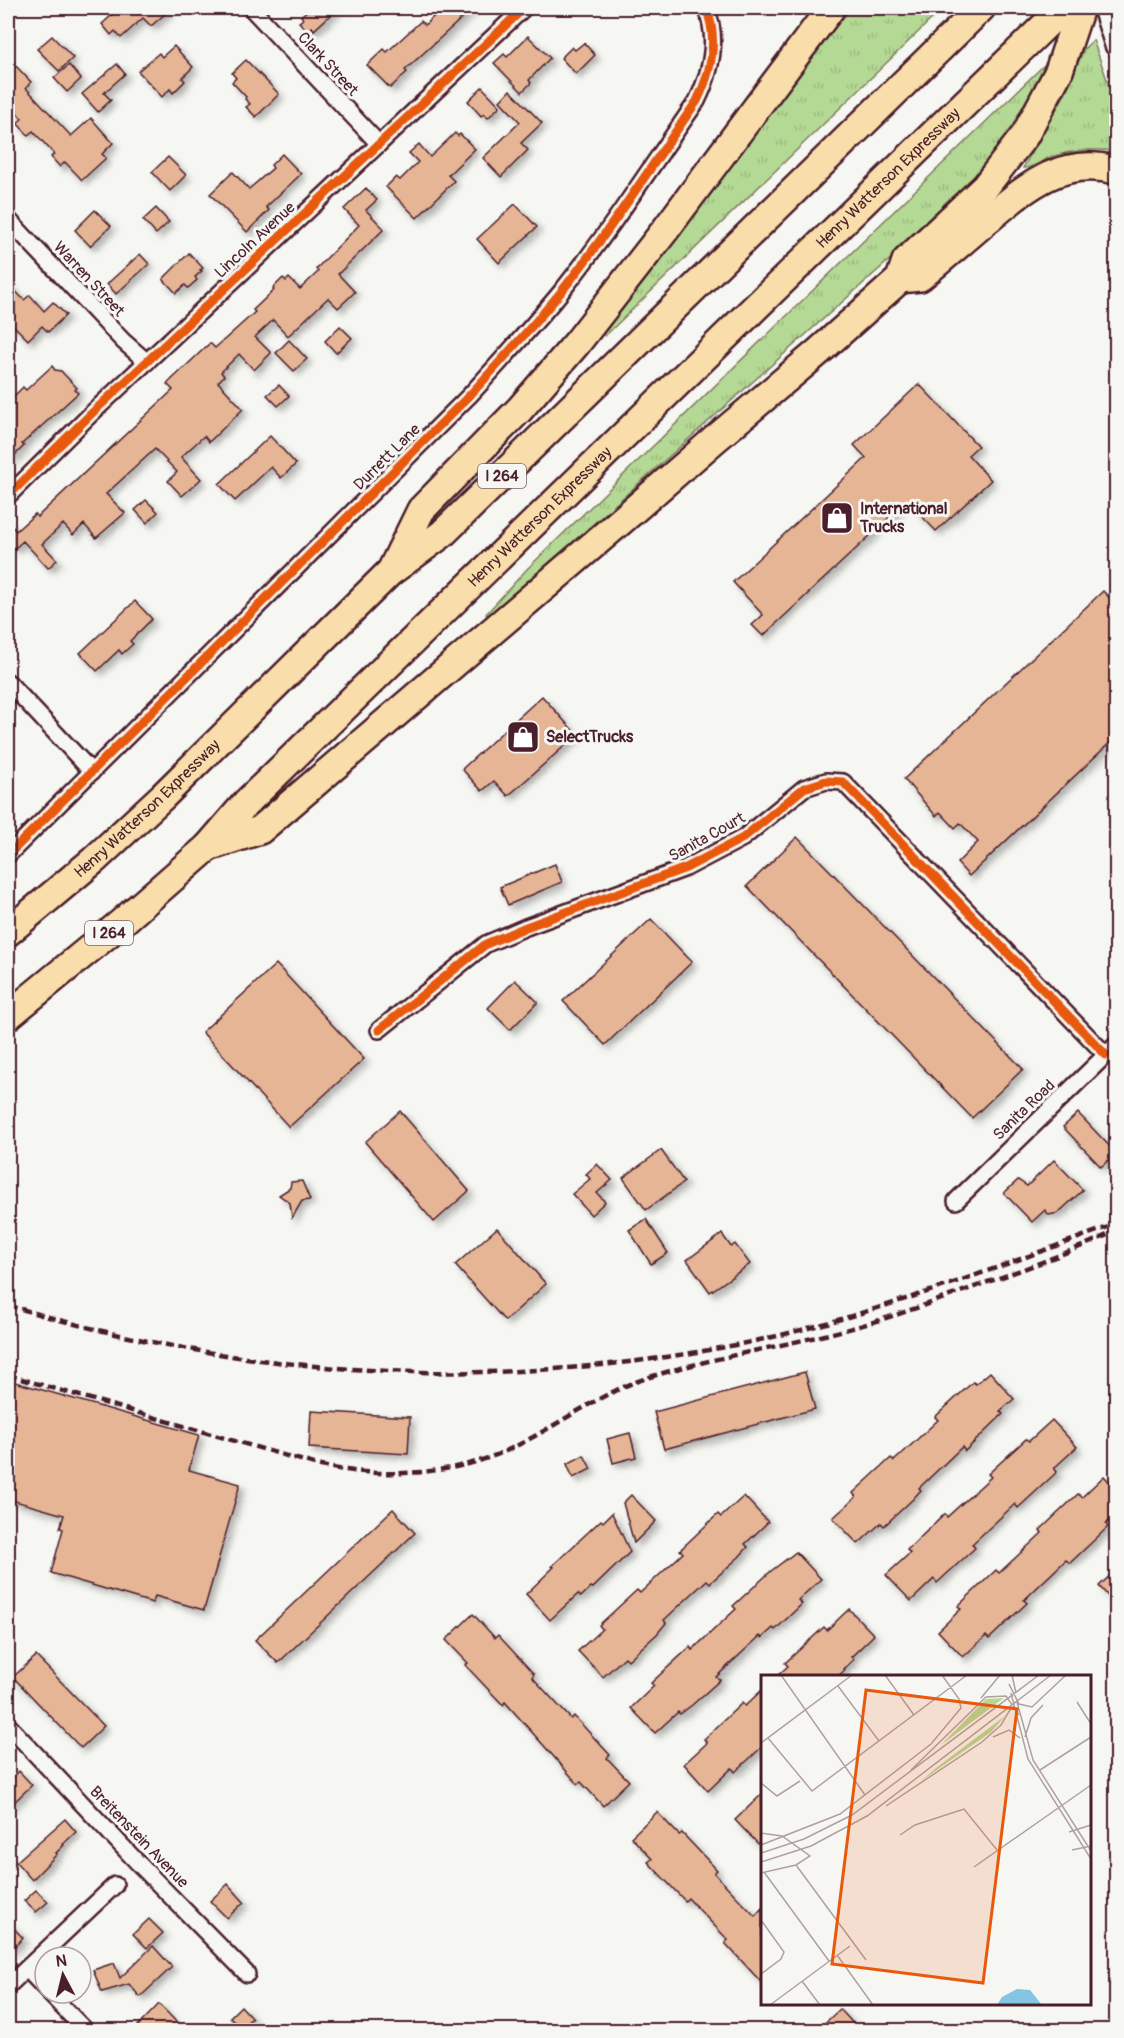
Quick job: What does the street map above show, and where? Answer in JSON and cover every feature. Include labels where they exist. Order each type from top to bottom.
[{"type":"highway","points":[[390,572],[421,510],[520,409],[577,343],[666,229],[829,8]]},
{"type":"highway","name":"Henry Watterson Expressway","points":[[8,932],[94,860],[163,796],[390,572],[442,534],[981,8]]},
{"type":"highway","name":"Henry Watterson Expressway","points":[[8,1016],[122,923],[208,847],[246,803],[1063,8]]},
{"type":"highway","points":[[208,847],[260,830],[614,528],[900,279],[906,261],[966,207],[1009,158],[1042,106],[1059,71],[1080,8]]},
{"type":"highway","points":[[900,279],[920,277],[1020,193],[1044,177],[1057,171],[1086,166],[1116,170]]},
{"type":"main road","points":[[1106,15],[1116,45]]},
{"type":"street","name":"Clark Street","points":[[251,8],[379,144]]},
{"type":"street","name":"Lincoln Avenue","points":[[8,496],[147,362],[525,8]]},
{"type":"street","name":"Durrett Lane","points":[[8,855],[470,395],[526,334],[595,247],[697,101],[705,85],[711,62],[712,30],[706,8]]},
{"type":"street","name":"Warren Street","points":[[8,219],[123,341],[147,362]]},
{"type":"street","points":[[8,682],[92,772]]},
{"type":"street","name":"Sanita Court","points":[[379,1030],[486,944],[686,868],[742,838],[804,788],[826,781],[843,782],[1111,1050]]},
{"type":"street","name":"Sanita Road","points":[[956,1201],[1111,1050]]},
{"type":"street","name":"Breitenstein Avenue","points":[[8,1725],[247,1974]]},
{"type":"street","points":[[8,1986],[115,1885]]},
{"type":"street","points":[[27,1969],[33,1975]]},
{"type":"street","points":[[61,2005],[85,2031]]},
{"type":"green space","points":[[851,8],[943,8],[605,336],[603,334],[648,274],[657,258],[789,84]]},
{"type":"green space","points":[[1093,40],[1116,105],[1116,152],[1093,150],[1069,153],[1023,168],[1065,94],[1084,49]]},
{"type":"green space","points":[[1045,64],[1047,66],[1020,120],[976,178],[904,247],[489,617],[486,614],[527,569]]},
{"type":"building","points":[[107,8],[172,8],[151,26],[143,18],[121,38],[115,31],[111,35],[102,24],[113,14]]},
{"type":"building","points":[[310,8],[338,8],[314,30],[312,27],[308,31],[299,22],[303,19],[301,16]]},
{"type":"building","points":[[442,8],[473,8],[405,70],[407,72],[390,88],[367,65],[384,49],[387,52],[421,21],[425,25]]},
{"type":"building","points":[[52,36],[73,58],[59,71],[37,49]]},
{"type":"building","points":[[528,36],[550,58],[529,80],[531,83],[522,92],[494,63],[504,54],[507,57]]},
{"type":"building","points":[[584,43],[595,55],[576,74],[561,58],[572,47],[575,50]]},
{"type":"building","points":[[174,46],[193,67],[182,78],[185,81],[173,93],[170,89],[162,97],[138,71],[159,53],[162,57]]},
{"type":"building","points":[[246,60],[279,94],[256,117],[246,107],[250,104],[245,99],[246,97],[232,82],[236,78],[232,73]]},
{"type":"building","points":[[117,64],[125,74],[104,93],[111,100],[98,112],[82,94]]},
{"type":"building","points":[[69,65],[81,79],[67,92],[54,78]]},
{"type":"building","points":[[16,66],[31,82],[26,88],[71,136],[91,118],[113,143],[102,154],[106,158],[82,180],[65,162],[60,167],[51,157],[54,154],[33,131],[28,135],[17,123],[22,119],[8,102],[8,74]]},
{"type":"building","points":[[482,87],[500,106],[488,118],[484,114],[481,116],[468,101]]},
{"type":"building","points":[[510,90],[542,123],[521,143],[528,150],[501,177],[483,158],[520,122],[500,101]]},
{"type":"building","points":[[455,133],[458,136],[460,134],[475,149],[448,175],[454,181],[417,218],[386,187],[396,177],[400,180],[418,162],[409,153],[419,144],[430,157]]},
{"type":"building","points":[[282,154],[301,174],[266,207],[269,210],[247,232],[210,194],[233,172],[249,189],[273,168],[271,165]]},
{"type":"building","points":[[168,157],[186,175],[170,191],[152,172]]},
{"type":"building","points":[[366,188],[377,200],[366,210],[384,229],[338,274],[355,292],[338,308],[328,298],[288,336],[273,320],[255,337],[271,353],[254,370],[239,354],[221,372],[224,376],[218,382],[243,409],[209,442],[204,436],[181,457],[201,479],[182,496],[168,481],[177,472],[155,449],[106,494],[125,513],[96,538],[84,524],[73,535],[63,524],[42,544],[57,560],[48,568],[23,541],[14,549],[8,541],[8,522],[16,531],[35,514],[37,517],[173,390],[167,384],[210,343],[215,348],[255,312],[253,310],[283,278],[286,281],[289,278],[300,289],[318,272],[316,269],[359,225],[344,209]]},
{"type":"building","points":[[515,204],[537,227],[499,263],[477,239]]},
{"type":"building","points":[[156,208],[169,222],[156,234],[143,220]]},
{"type":"building","points":[[95,210],[111,226],[90,246],[75,230]]},
{"type":"building","points":[[189,253],[203,268],[195,277],[197,280],[188,288],[185,285],[176,293],[163,279]]},
{"type":"building","points":[[140,254],[149,264],[116,294],[107,284]]},
{"type":"building","points":[[8,283],[24,300],[30,295],[44,311],[53,302],[66,315],[48,332],[42,326],[28,340],[11,323],[8,323]]},
{"type":"building","points":[[340,326],[352,338],[336,353],[325,341]]},
{"type":"building","points":[[289,340],[307,359],[294,371],[276,353]]},
{"type":"building","points":[[52,366],[55,370],[61,371],[77,388],[75,390],[78,393],[22,444],[24,446],[8,462],[8,402],[23,387],[26,390]]},
{"type":"building","points":[[919,384],[978,446],[968,455],[991,480],[936,531],[907,501],[763,636],[752,625],[763,615],[733,582],[866,458],[854,445]]},
{"type":"building","points":[[279,385],[289,396],[278,406],[267,395]]},
{"type":"building","points":[[270,436],[296,464],[281,478],[271,467],[235,501],[219,484]]},
{"type":"building","points":[[146,500],[158,512],[147,523],[135,510]]},
{"type":"building","points":[[1103,591],[1116,605],[1116,737],[969,876],[957,863],[978,842],[960,823],[955,828],[940,812],[936,816],[904,779]]},
{"type":"building","points":[[135,601],[152,619],[130,641],[133,644],[122,654],[119,650],[97,671],[80,653]]},
{"type":"building","points":[[542,696],[577,735],[508,796],[494,781],[482,791],[462,769]]},
{"type":"building","points":[[797,837],[1023,1069],[972,1118],[747,886]]},
{"type":"building","points":[[555,864],[562,882],[508,905],[500,887]]},
{"type":"building","points":[[651,919],[692,962],[605,1045],[563,1001]]},
{"type":"building","points":[[276,964],[364,1059],[289,1127],[202,1032]]},
{"type":"building","points":[[515,980],[538,1002],[510,1030],[488,1008]]},
{"type":"building","points":[[400,1111],[469,1191],[434,1222],[365,1142]]},
{"type":"building","points":[[1078,1113],[1116,1153],[1101,1167],[1063,1127]]},
{"type":"building","points":[[661,1150],[684,1182],[646,1210],[623,1178]]},
{"type":"building","points":[[1054,1160],[1083,1190],[1058,1213],[1049,1215],[1045,1210],[1032,1222],[1004,1193],[1018,1180],[1027,1186]]},
{"type":"building","points":[[597,1164],[612,1180],[597,1193],[605,1202],[591,1215],[572,1194],[590,1179],[586,1174]]},
{"type":"building","points":[[302,1181],[310,1200],[302,1201],[292,1218],[290,1203],[279,1195],[290,1188],[291,1182]]},
{"type":"building","points":[[646,1219],[668,1253],[651,1264],[629,1230]]},
{"type":"building","points":[[497,1228],[546,1284],[505,1321],[455,1265]]},
{"type":"building","points":[[722,1234],[731,1247],[735,1244],[750,1264],[710,1292],[687,1260]]},
{"type":"building","points":[[805,1372],[815,1409],[664,1449],[654,1412]]},
{"type":"building","points":[[990,1372],[1014,1399],[1000,1411],[1003,1414],[965,1451],[962,1447],[884,1526],[881,1523],[858,1544],[833,1518],[856,1497],[853,1493],[891,1458],[894,1461],[938,1420],[935,1417],[973,1382],[976,1384]]},
{"type":"building","points":[[8,1380],[199,1435],[189,1470],[240,1484],[204,1610],[155,1596],[153,1603],[51,1573],[63,1529],[60,1528],[64,1515],[8,1499]]},
{"type":"building","points":[[311,1411],[410,1417],[408,1454],[309,1448]]},
{"type":"building","points":[[1052,1420],[1077,1447],[1054,1468],[1057,1472],[1018,1508],[1015,1504],[972,1544],[975,1548],[937,1583],[934,1579],[911,1601],[886,1575],[910,1553],[907,1550],[945,1514],[947,1517],[991,1477],[988,1474],[1026,1439],[1029,1441]]},
{"type":"building","points":[[630,1433],[636,1457],[613,1463],[607,1439]]},
{"type":"building","points":[[584,1455],[591,1469],[573,1478],[567,1464]]},
{"type":"building","points":[[1104,1476],[1116,1489],[1116,1514],[1106,1524],[1108,1527],[1070,1563],[1066,1560],[1024,1600],[1027,1603],[989,1639],[986,1636],[963,1657],[938,1631],[961,1609],[958,1606],[996,1570],[999,1573],[1042,1533],[1040,1530],[1078,1494],[1082,1497]]},
{"type":"building","points":[[631,1495],[656,1521],[634,1543],[623,1503]]},
{"type":"building","points":[[744,1496],[768,1522],[745,1544],[748,1547],[739,1557],[710,1583],[707,1580],[664,1620],[666,1623],[657,1634],[628,1660],[625,1657],[603,1677],[578,1651],[602,1629],[599,1625],[637,1590],[640,1593],[683,1553],[680,1550],[718,1514],[721,1517]]},
{"type":"building","points":[[393,1509],[415,1533],[278,1663],[255,1640]]},
{"type":"building","points":[[612,1513],[630,1552],[593,1588],[591,1587],[581,1597],[578,1594],[550,1620],[526,1594],[554,1567],[552,1566],[601,1520],[603,1522]]},
{"type":"building","points":[[796,1552],[821,1579],[798,1600],[802,1604],[775,1630],[773,1628],[762,1638],[760,1636],[716,1677],[720,1680],[655,1733],[631,1708],[654,1686],[651,1683],[690,1647],[692,1650],[736,1609],[733,1606],[771,1571]]},
{"type":"building","points":[[1116,1570],[1116,1605],[1099,1586]]},
{"type":"building","points":[[849,1609],[874,1635],[851,1657],[854,1659],[839,1675],[778,1675],[788,1666],[785,1663],[824,1627],[827,1630]]},
{"type":"building","points":[[473,1614],[495,1638],[498,1635],[534,1674],[532,1677],[571,1719],[574,1716],[610,1755],[607,1758],[629,1781],[603,1806],[581,1782],[578,1784],[505,1702],[503,1705],[465,1665],[468,1663],[446,1640]]},
{"type":"building","points":[[36,1656],[104,1726],[81,1748],[13,1677]]},
{"type":"building","points":[[761,1691],[761,1748],[735,1772],[732,1768],[708,1791],[684,1764],[707,1743],[704,1739],[742,1703],[745,1706]]},
{"type":"building","points":[[19,1771],[32,1785],[8,1808],[8,1783]]},
{"type":"building","points":[[761,1795],[761,1847],[735,1820]]},
{"type":"building","points":[[657,1812],[679,1835],[682,1833],[717,1870],[714,1873],[755,1916],[761,1909],[761,1982],[725,1943],[728,1940],[688,1898],[685,1901],[648,1862],[652,1859],[631,1837]]},
{"type":"building","points":[[65,1819],[76,1832],[32,1880],[16,1862]]},
{"type":"building","points":[[228,1884],[244,1902],[227,1918],[210,1901]]},
{"type":"building","points":[[36,1890],[48,1902],[36,1912],[24,1901]]},
{"type":"building","points":[[149,1919],[163,1933],[147,1948],[133,1934]]},
{"type":"building","points":[[8,1922],[23,1938],[8,1953]]},
{"type":"building","points":[[153,1946],[172,1967],[140,1997],[129,1984],[102,1992],[93,1970],[114,1963],[120,1978]]},
{"type":"building","points":[[159,2004],[185,2031],[133,2031]]},
{"type":"building","points":[[241,2006],[252,2018],[241,2028],[230,2017]]},
{"type":"building","points":[[840,2009],[860,2031],[816,2031]]},
{"type":"railway","points":[[8,1305],[100,1330],[193,1350],[288,1363],[383,1371],[479,1372],[575,1367],[670,1356],[764,1339],[808,1328],[895,1303],[1108,1227]]},
{"type":"railway","points":[[8,1375],[321,1466],[371,1473],[422,1472],[473,1463],[497,1455],[635,1382],[702,1363],[883,1319],[1030,1267],[1116,1231]]},
{"type":"cycle path","points":[[8,496],[91,414],[524,8]]},
{"type":"cycle path","points":[[8,855],[470,395],[561,292],[614,222],[697,101],[712,55],[712,32],[706,8]]},
{"type":"cycle path","points":[[379,1030],[486,944],[686,868],[743,838],[804,788],[826,781],[843,782],[1106,1055]]},
{"type":"place","name":"International Trucks","points":[[837,518]]},
{"type":"place","name":"SelectTrucks","points":[[523,737]]}]
